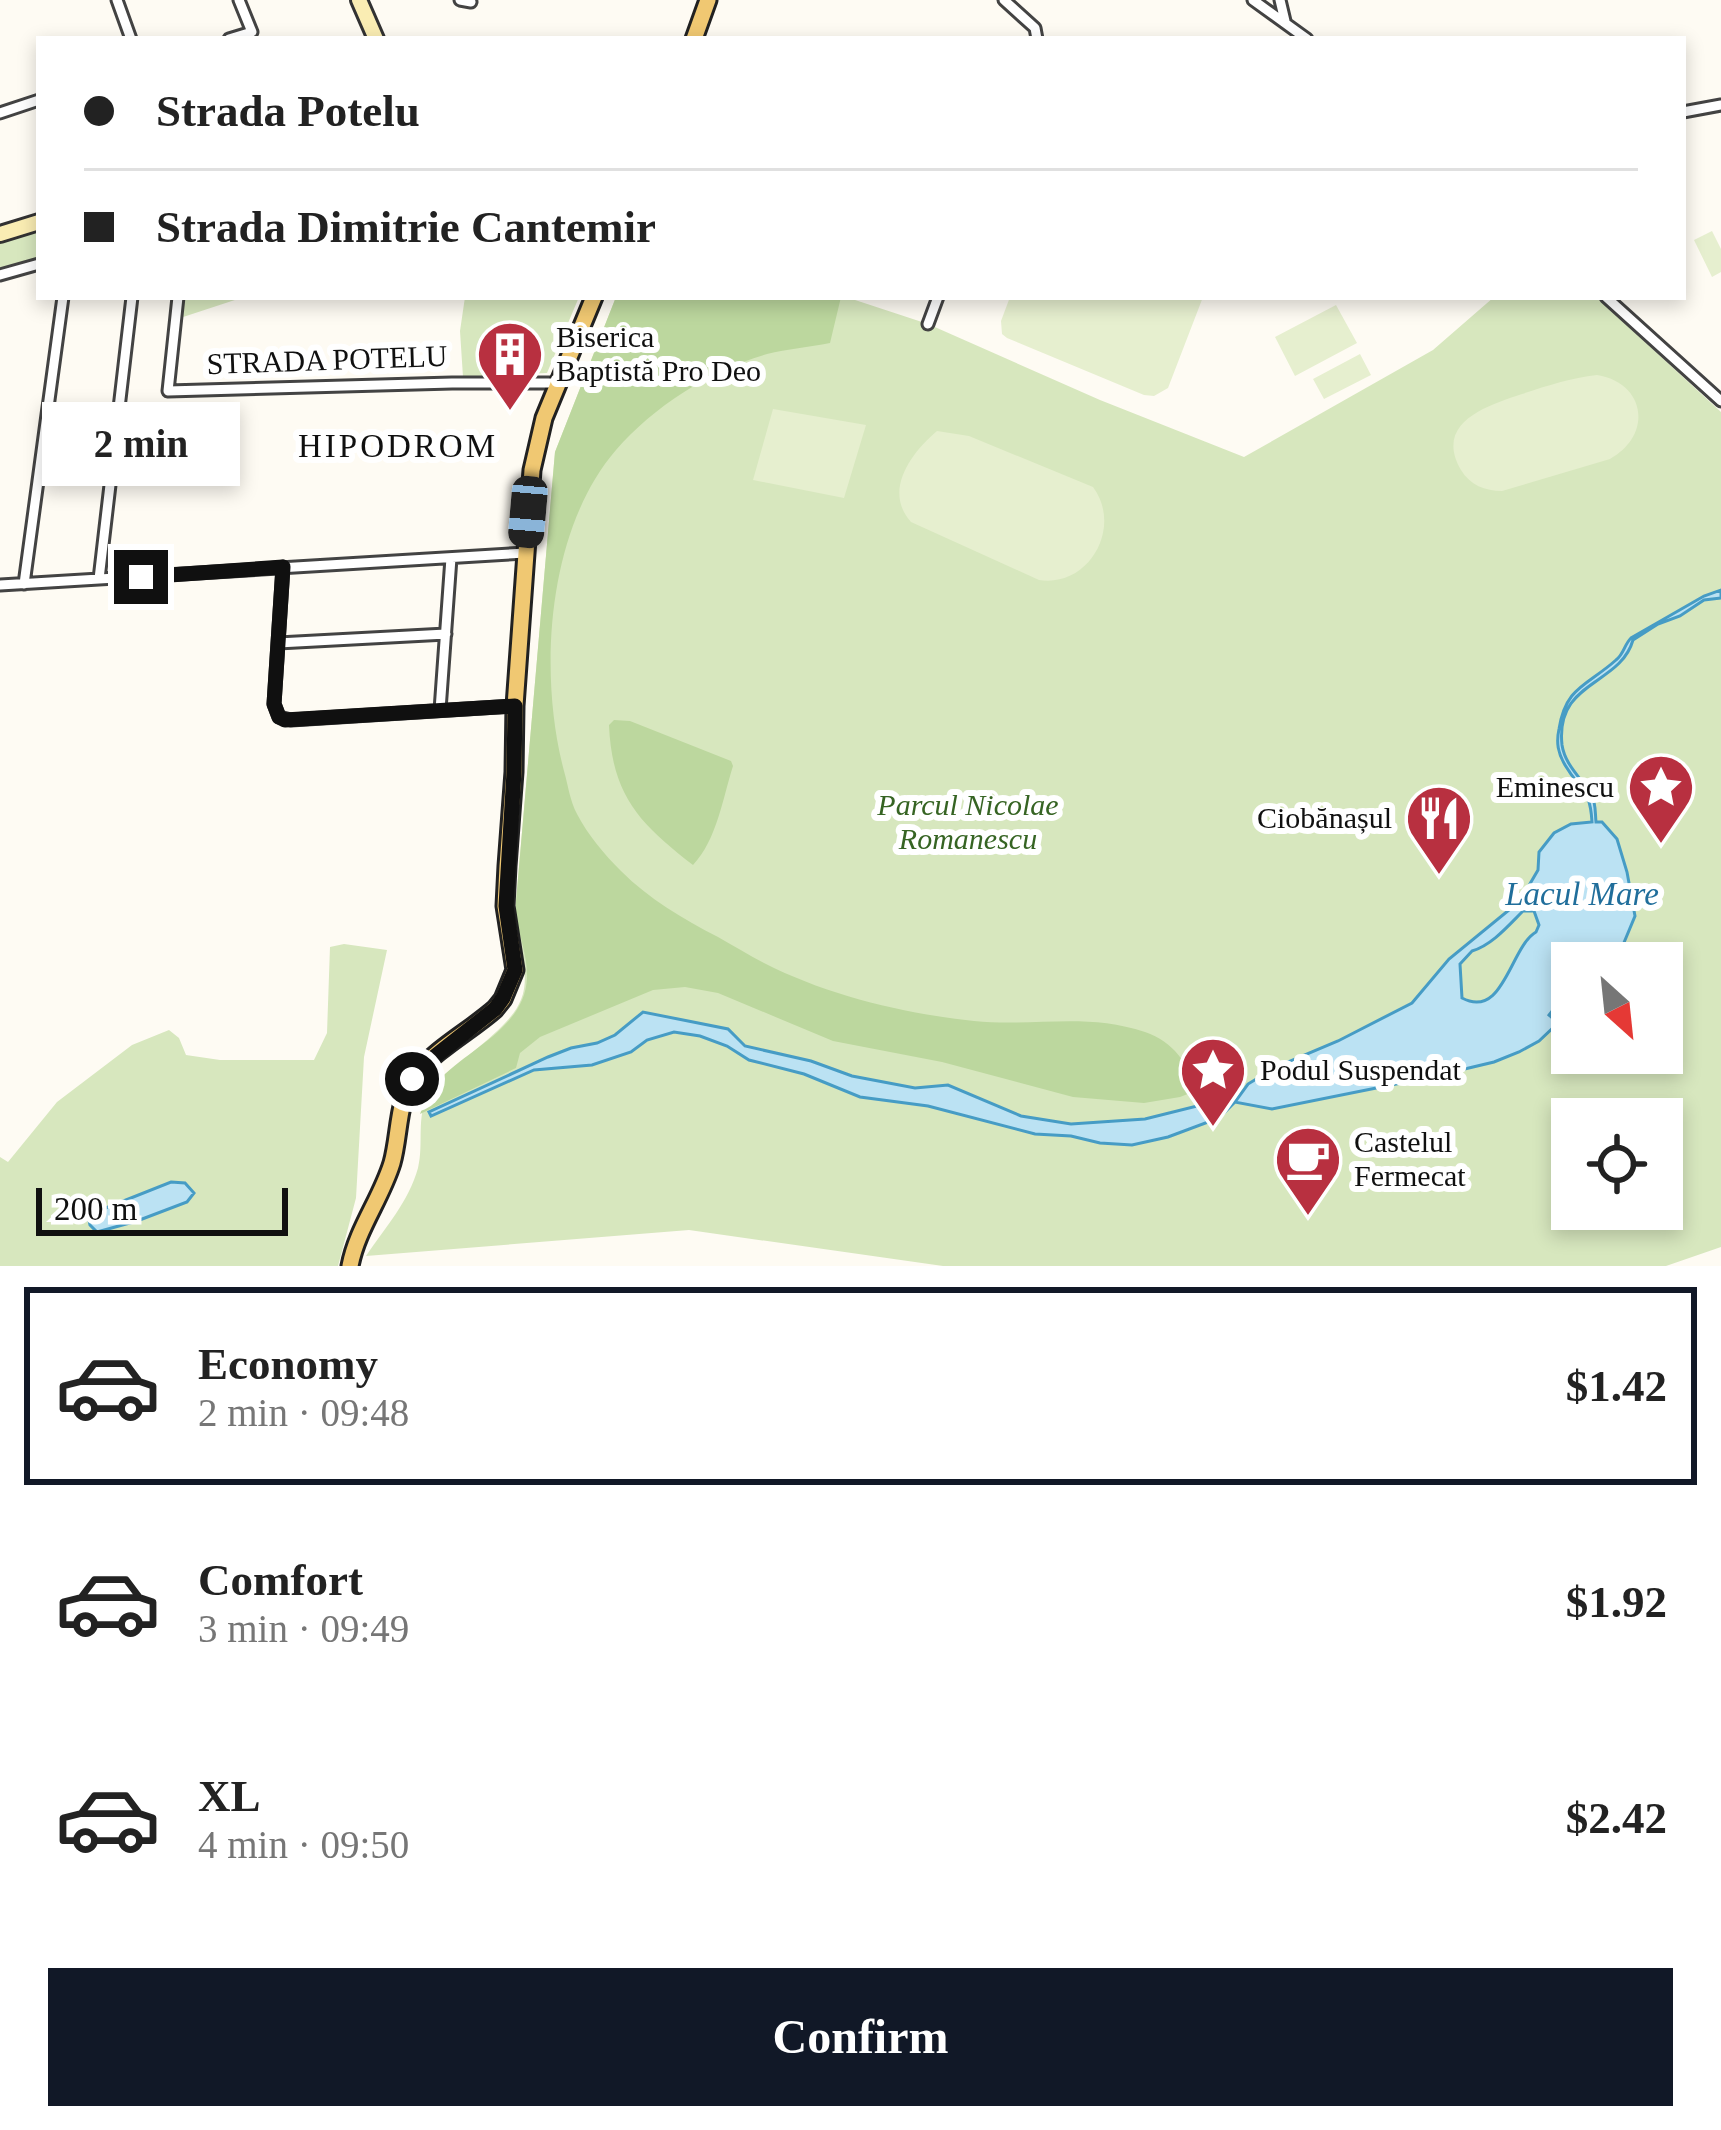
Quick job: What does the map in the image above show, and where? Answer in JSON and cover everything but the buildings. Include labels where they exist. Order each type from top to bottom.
[{"type":"main road","points":[[695,36],[708,0]]},
{"type":"main road","points":[[350,1266],[387,1178],[412,1079],[495,1009],[515,970],[506,906],[515,706],[535,450],[592,300]]},
{"type":"street","points":[[117,0],[130,36]]},
{"type":"street","points":[[239,0],[252,32],[239,36]]},
{"type":"street","points":[[359,0],[375,36]]},
{"type":"street","points":[[1004,0],[1035,28],[1036,36]]},
{"type":"street","points":[[1253,0],[1303,36]]},
{"type":"street","points":[[1280,0],[1285,21]]},
{"type":"street","points":[[0,113],[36,101]]},
{"type":"street","points":[[1686,111],[1721,105]]},
{"type":"street","points":[[0,234],[36,223]]},
{"type":"street","points":[[0,275],[36,265]]},
{"type":"street","points":[[24,584],[63,300]]},
{"type":"street","points":[[99,579],[132,300]]},
{"type":"street","name":"STRADA POTELU","points":[[178,300],[168,391],[559,383]]},
{"type":"street","points":[[928,324],[937,300]]},
{"type":"street","points":[[1609,300],[1721,401]]},
{"type":"street","points":[[0,585],[525,553]]},
{"type":"street","points":[[440,710],[451,558]]},
{"type":"street","points":[[283,567],[274,704],[279,717],[515,706]]},
{"type":"street","points":[[278,644],[446,634]]},
{"type":"green space","points":[[1712,231],[1721,249],[1721,272],[1712,277],[1694,240]]},
{"type":"green space","points":[[36,232],[36,261],[0,272],[0,243]]},
{"type":"green space","points":[[180,300],[235,300],[177,319]]},
{"type":"green space","points":[[465,300],[578,300],[547,373],[463,377],[460,331]]},
{"type":"green space","name":"Parcul Nicolae Romanescu","points":[[615,300],[855,300],[928,324],[1244,457],[1433,350],[1491,300],[1599,300],[1721,412],[1721,1247],[1666,1266],[943,1266],[689,1230],[366,1256],[414,1180],[428,1095],[517,1008],[523,995],[524,963],[515,913],[555,452]]},
{"type":"green space","points":[[615,300],[840,300],[830,343],[767,354],[685,392],[616,450],[593,483],[562,561],[551,647],[556,732],[577,814],[621,871],[655,899],[797,978],[872,1003],[949,1018],[1102,1023],[1145,1032],[1178,1055],[1198,1090],[1144,1103],[1073,1097],[942,1062],[833,1041],[718,993],[685,987],[653,990],[540,1037],[520,1053],[516,1068],[420,1114],[438,1081],[506,1024],[524,995],[526,962],[515,913],[555,452]]},
{"type":"green space","points":[[1009,300],[1202,300],[1168,388],[1154,396],[1007,338],[1001,321]]},
{"type":"green space","points":[[1336,305],[1357,343],[1295,376],[1275,337]]},
{"type":"green space","points":[[1360,354],[1371,375],[1324,399],[1313,379]]},
{"type":"green space","points":[[1597,375],[1626,388],[1638,411],[1633,437],[1610,459],[1502,491],[1478,486],[1461,470],[1454,439],[1469,418],[1522,394]]},
{"type":"green space","points":[[773,409],[866,425],[844,498],[753,480]]},
{"type":"green space","points":[[937,431],[969,436],[1093,487],[1104,520],[1096,552],[1086,565],[1057,580],[1039,580],[911,522],[903,510],[900,485],[910,461]]},
{"type":"green space","points":[[614,720],[630,721],[731,761],[714,831],[693,865],[644,821],[623,790],[611,750],[609,725]]},
{"type":"green space","points":[[344,944],[387,950],[364,1057],[356,1198],[338,1266],[0,1266],[0,1157],[8,1162],[57,1102],[132,1045],[169,1030],[179,1038],[186,1055],[220,1060],[314,1060],[327,1033],[330,947]]},
{"type":"water","name":"Lacul Mare","points":[[1721,590],[1721,598],[1704,600],[1633,640],[1615,667],[1578,695],[1563,724],[1566,759],[1593,797],[1596,822],[1602,822],[1617,839],[1627,872],[1635,916],[1624,942],[1551,942],[1551,1030],[1539,1041],[1494,1062],[1272,1109],[1235,1102],[1248,1084],[1276,1067],[1412,1003],[1449,959],[1520,901],[1538,870],[1539,852],[1554,833],[1571,824],[1592,822],[1587,796],[1558,748],[1562,715],[1572,695],[1619,658],[1631,638]],"holes":[[[1523,911],[1534,911],[1539,925],[1497,991],[1476,1002],[1462,998],[1460,964],[1472,951]]]},
{"type":"water","points":[[643,1012],[728,1029],[745,1046],[852,1076],[915,1088],[948,1085],[1021,1116],[1071,1124],[1145,1119],[1225,1099],[1235,1102],[1219,1118],[1168,1137],[1132,1145],[1100,1143],[1035,1134],[928,1106],[860,1097],[804,1074],[749,1060],[700,1036],[674,1032],[592,1065],[534,1070],[431,1116],[429,1112],[548,1057],[615,1035]]},
{"type":"water","points":[[171,1182],[185,1183],[194,1193],[187,1202],[97,1232],[90,1225],[88,1215]]},
{"type":"place","name":"Biserica Baptistă Pro Deo","points":[[510,413]]},
{"type":"place","name":"Eminescu","points":[[1661,846]]},
{"type":"place","name":"Ciobănașul","points":[[1439,877]]},
{"type":"place","name":"Podul Suspendat","points":[[1213,1129]]},
{"type":"place","name":"Castelul Fermecat","points":[[1308,1218]]},
{"type":"district","name":"HIPODROM","points":[[398,445]]},
{"type":"route","points":[[141,577],[283,567],[274,704],[285,720],[515,706],[506,906],[515,970],[495,1009],[412,1079]]}]
